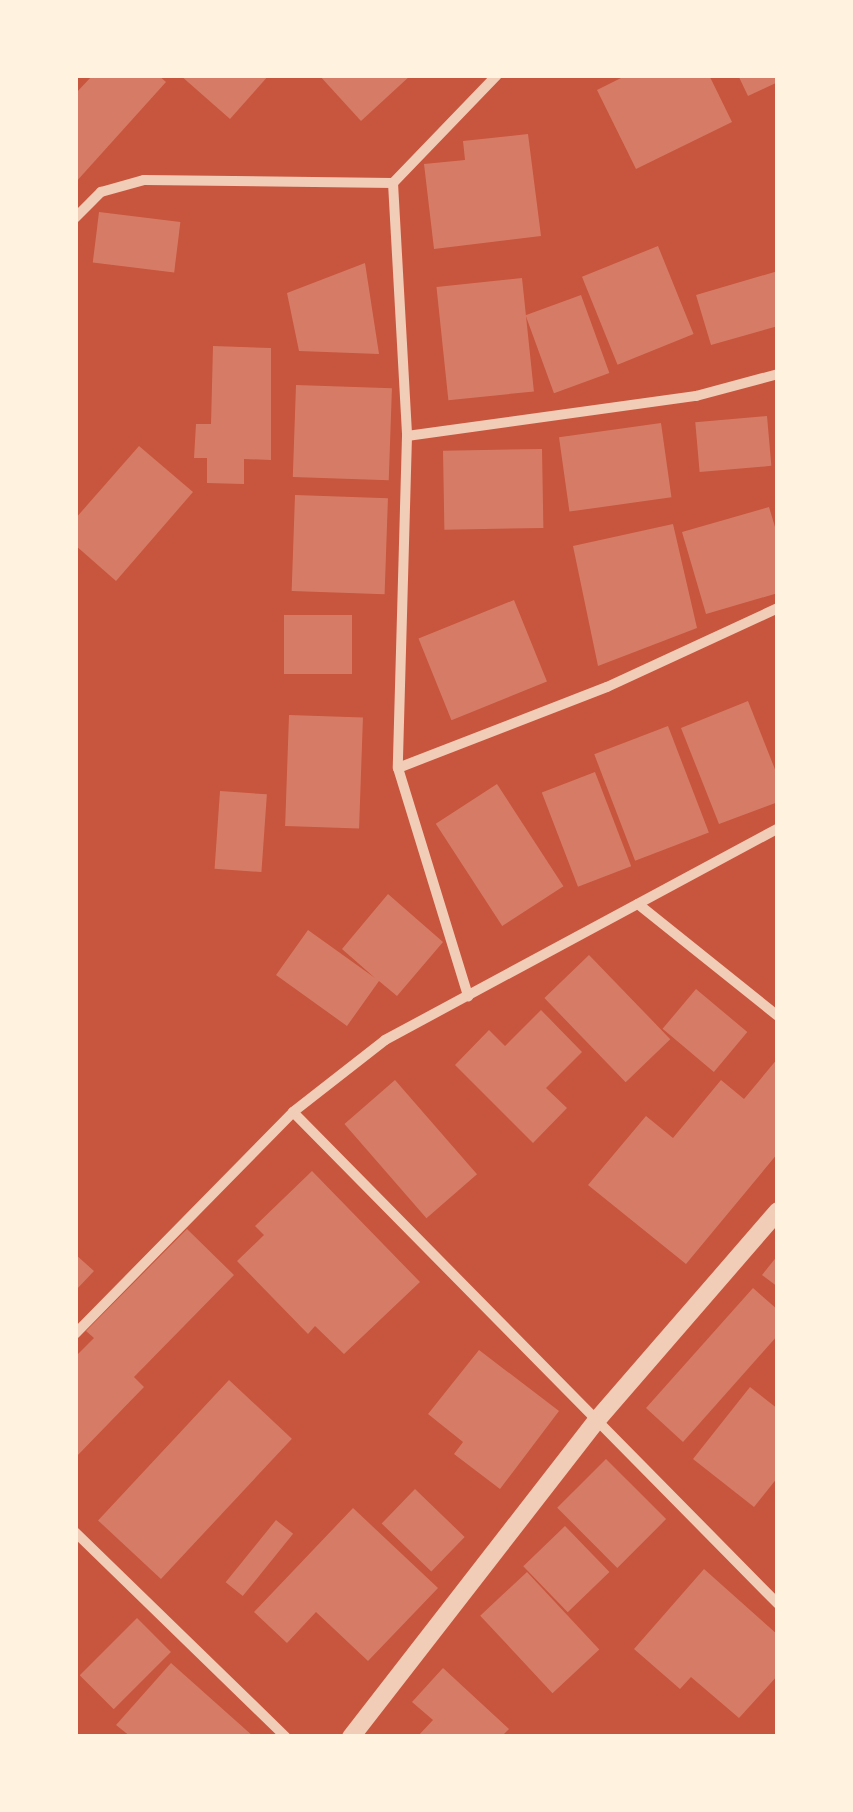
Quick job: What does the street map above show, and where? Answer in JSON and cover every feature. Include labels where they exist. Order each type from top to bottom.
[{"type":"street","points":[[468,996],[398,768],[407,436],[393,184],[497,75]]},
{"type":"street","points":[[75,218],[101,192],[144,180],[393,184]]},
{"type":"street","points":[[407,436],[696,396],[778,374]]},
{"type":"street","points":[[398,768],[607,686],[778,608]]},
{"type":"street","points":[[75,1334],[293,1112],[386,1040],[778,828]]},
{"type":"street","points":[[638,904],[778,1016]]},
{"type":"street","points":[[293,1112],[778,1604]]},
{"type":"street","points":[[351,1737],[596,1421],[778,1210]]},
{"type":"street","points":[[75,1532],[286,1737]]},
{"type":"building","points":[[93,75],[158,75],[166,82],[75,183],[75,94]]},
{"type":"building","points":[[180,75],[269,75],[230,119]]},
{"type":"building","points":[[319,75],[411,75],[361,121]]},
{"type":"building","points":[[627,75],[709,75],[732,122],[636,169],[597,90]]},
{"type":"building","points":[[738,75],[778,75],[778,82],[748,96]]},
{"type":"building","points":[[528,134],[541,236],[434,249],[424,164],[465,160],[463,141]]},
{"type":"building","points":[[99,212],[180,222],[174,273],[93,263]]},
{"type":"building","points":[[658,246],[694,334],[618,365],[582,277]]},
{"type":"building","points":[[365,263],[379,354],[299,351],[287,293]]},
{"type":"building","points":[[778,271],[778,326],[711,345],[696,295]]},
{"type":"building","points":[[522,278],[534,391],[448,400],[436,287]]},
{"type":"building","points":[[581,295],[609,373],[554,393],[526,315]]},
{"type":"building","points":[[213,346],[271,348],[271,460],[244,459],[244,484],[207,483],[207,458],[194,458],[196,424],[211,424]]},
{"type":"building","points":[[296,385],[392,388],[389,480],[293,477]]},
{"type":"building","points":[[767,416],[771,466],[700,472],[695,422]]},
{"type":"building","points":[[661,423],[671,497],[569,512],[559,437]]},
{"type":"building","points":[[139,446],[193,492],[116,581],[75,545],[75,519]]},
{"type":"building","points":[[542,449],[543,528],[444,530],[443,451]]},
{"type":"building","points":[[295,495],[388,498],[385,594],[292,591]]},
{"type":"building","points":[[769,507],[778,537],[778,593],[706,614],[682,532]]},
{"type":"building","points":[[673,524],[697,628],[598,666],[573,546]]},
{"type":"building","points":[[514,600],[547,682],[451,720],[419,639]]},
{"type":"building","points":[[284,615],[352,615],[352,674],[284,674]]},
{"type":"building","points":[[748,701],[778,777],[778,802],[719,824],[681,728]]},
{"type":"building","points":[[289,715],[363,718],[359,829],[285,826]]},
{"type":"building","points":[[668,726],[709,832],[635,861],[594,754]]},
{"type":"building","points":[[595,772],[631,866],[578,887],[542,792]]},
{"type":"building","points":[[497,784],[563,886],[502,926],[436,824]]},
{"type":"building","points":[[220,791],[267,794],[261,872],[215,869]]},
{"type":"building","points":[[388,894],[443,942],[397,996],[379,981],[347,1026],[276,975],[308,930],[375,978],[342,949]]},
{"type":"building","points":[[589,955],[670,1039],[626,1082],[544,998]]},
{"type":"building","points":[[696,989],[747,1032],[714,1072],[663,1029]]},
{"type":"building","points":[[541,1010],[582,1052],[546,1088],[567,1108],[533,1143],[455,1065],[489,1030],[505,1046]]},
{"type":"building","points":[[778,1058],[778,1153],[686,1264],[588,1185],[646,1116],[673,1138],[721,1080],[744,1099]]},
{"type":"building","points":[[395,1080],[477,1174],[426,1218],[344,1124]]},
{"type":"building","points":[[312,1171],[420,1282],[344,1354],[315,1326],[308,1334],[237,1261],[264,1235],[255,1226]]},
{"type":"building","points":[[187,1229],[234,1275],[134,1377],[144,1387],[75,1458],[75,1357],[94,1338],[86,1331]]},
{"type":"building","points":[[75,1254],[94,1271],[75,1291]]},
{"type":"building","points":[[778,1255],[778,1287],[762,1275]]},
{"type":"building","points":[[753,1288],[778,1310],[778,1335],[683,1442],[646,1408]]},
{"type":"building","points":[[479,1350],[559,1411],[500,1489],[454,1454],[463,1442],[428,1414]]},
{"type":"building","points":[[229,1380],[292,1439],[161,1579],[98,1520]]},
{"type":"building","points":[[750,1387],[778,1409],[778,1477],[754,1507],[693,1459]]},
{"type":"building","points":[[606,1459],[666,1519],[617,1568],[557,1508]]},
{"type":"building","points":[[415,1489],[465,1537],[431,1571],[382,1524]]},
{"type":"building","points":[[353,1508],[438,1588],[368,1661],[316,1612],[287,1643],[254,1612]]},
{"type":"building","points":[[276,1520],[293,1534],[243,1596],[226,1582]]},
{"type":"building","points":[[565,1526],[609,1572],[568,1612],[523,1566]]},
{"type":"building","points":[[704,1569],[778,1635],[778,1675],[739,1718],[691,1677],[680,1689],[634,1649]]},
{"type":"building","points":[[527,1572],[599,1650],[552,1693],[480,1616]]},
{"type":"building","points":[[137,1618],[171,1652],[114,1709],[80,1675]]},
{"type":"building","points":[[171,1663],[254,1737],[131,1737],[116,1725]]},
{"type":"building","points":[[443,1668],[509,1729],[501,1737],[417,1737],[433,1720],[412,1702]]}]
